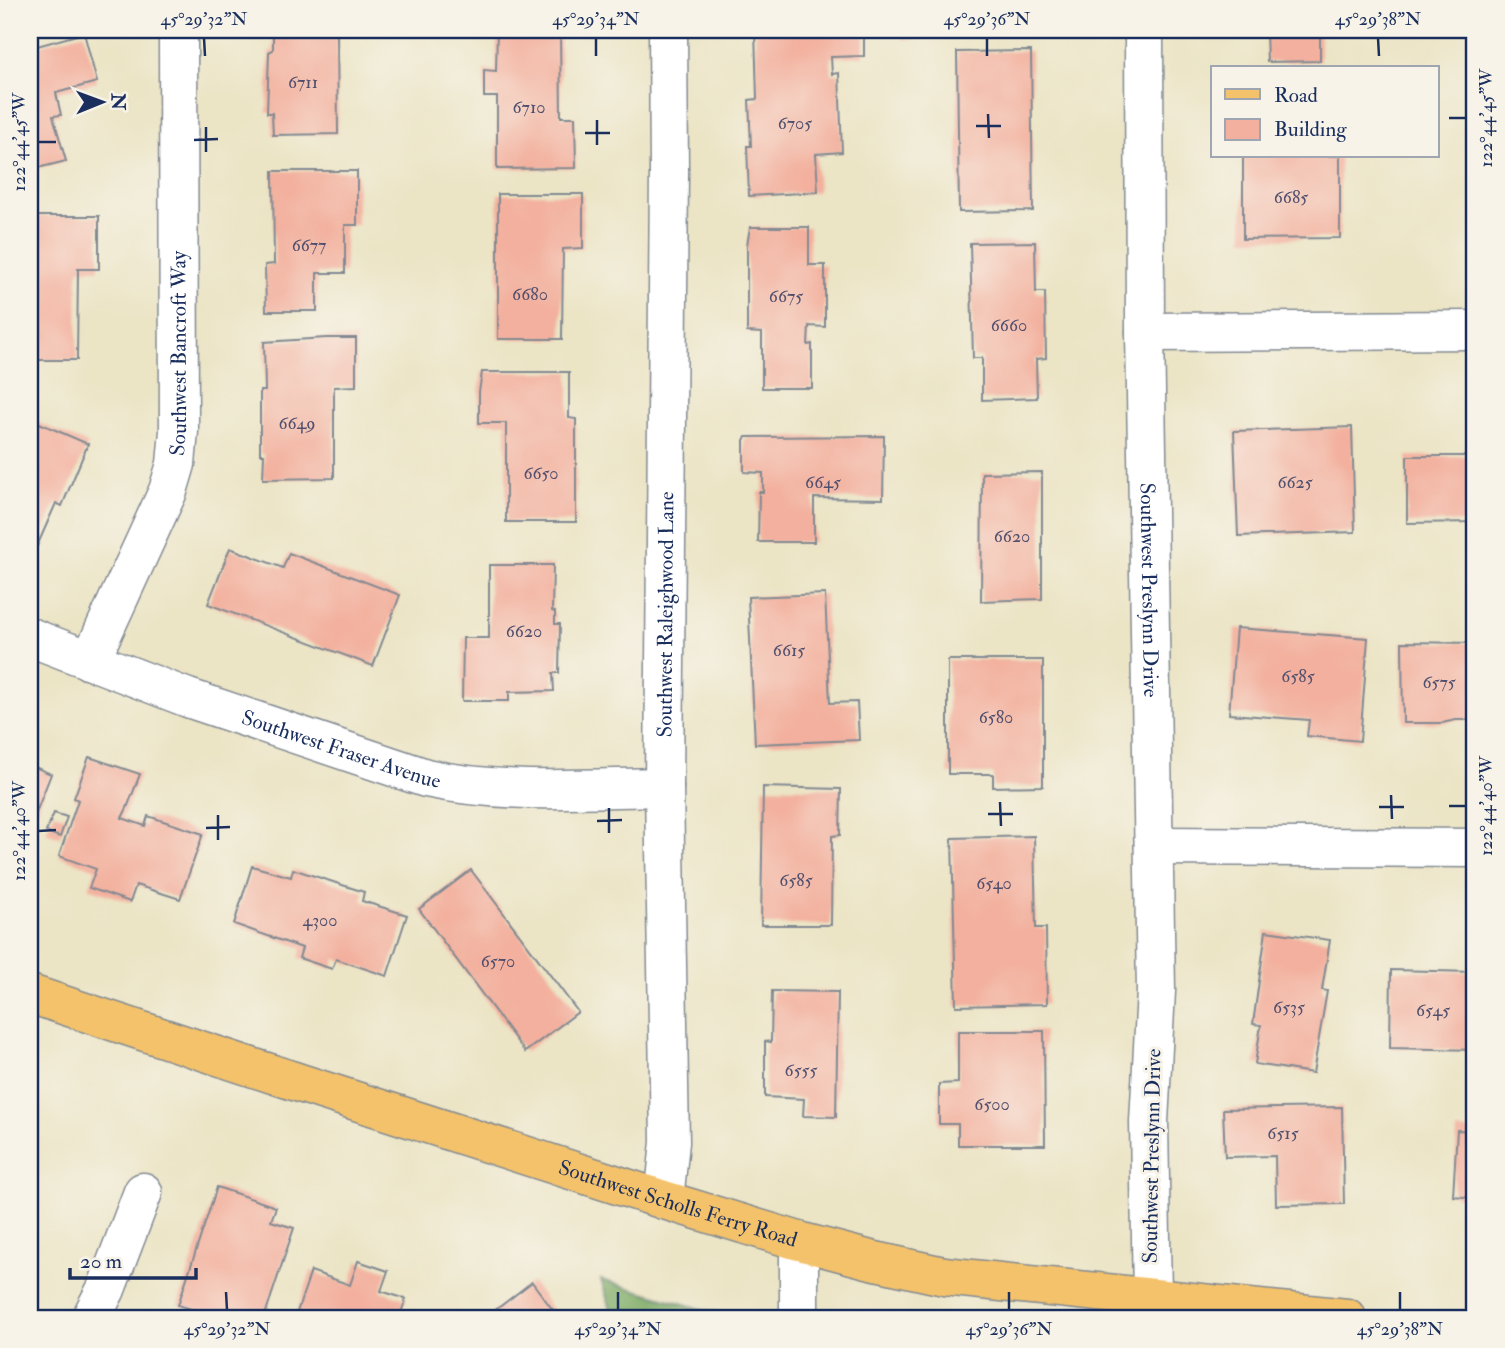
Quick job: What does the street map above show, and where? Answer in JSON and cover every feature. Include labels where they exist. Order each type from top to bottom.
[{"type":"main road","name":"Southwest Scholls Ferry Road","points":[[30,993],[664,1200],[871,1260],[944,1276],[1347,1318]]},
{"type":"street","name":"Southwest Bancroft Way","points":[[90,662],[168,491],[176,464],[179,430],[178,30]]},
{"type":"street","name":"Southwest Raleighwood Lane","points":[[664,1200],[670,1142],[664,787],[668,30]]},
{"type":"street","name":"Southwest Preslynn Drive","points":[[1144,30],[1145,332],[1156,991],[1149,1122],[1152,1297]]},
{"type":"street","points":[[1145,332],[1475,330]]},
{"type":"street","name":"Southwest Fraser Avenue","points":[[30,637],[188,698],[426,778],[465,786],[525,790],[664,787]]},
{"type":"street","points":[[1154,846],[1475,848]]},
{"type":"street","points":[[91,1318],[106,1289],[143,1192]]},
{"type":"street","points":[[799,1241],[799,1318]]},
{"type":"green space","points":[[601,1280],[698,1308],[739,1318],[614,1318]]},
{"type":"building","points":[[273,30],[337,30],[338,134],[273,135],[272,113],[267,113],[269,52],[273,50]]},
{"type":"building","points":[[497,30],[560,30],[561,117],[575,117],[576,168],[497,169],[497,97],[484,97],[484,70],[496,71]]},
{"type":"building","points":[[755,30],[864,30],[864,56],[831,57],[832,74],[839,73],[842,152],[816,154],[818,192],[749,196],[749,100],[757,99]]},
{"type":"building","points":[[902,30],[924,30],[924,39],[902,39]]},
{"type":"building","points":[[1266,30],[1320,30],[1320,61],[1267,62]]},
{"type":"building","points":[[84,33],[97,82],[56,93],[61,115],[53,116],[66,161],[30,170],[30,48]]},
{"type":"building","points":[[1031,51],[1033,211],[959,212],[957,52]]},
{"type":"building","points":[[1243,158],[1340,158],[1340,238],[1243,239]]},
{"type":"building","points":[[273,171],[357,171],[357,225],[345,225],[345,273],[317,273],[317,311],[266,311],[265,265],[274,264]]},
{"type":"building","points":[[498,194],[583,194],[583,248],[563,249],[562,339],[498,339]]},
{"type":"building","points":[[30,216],[99,216],[99,269],[78,269],[77,360],[30,360]]},
{"type":"building","points":[[750,227],[809,227],[809,265],[825,265],[825,327],[809,326],[808,345],[812,344],[812,388],[762,388],[762,333],[747,332],[747,245]]},
{"type":"building","points":[[1035,242],[1036,292],[1045,292],[1046,358],[1036,359],[1037,398],[982,400],[982,358],[973,358],[970,243]]},
{"type":"building","points":[[356,338],[356,386],[334,387],[334,478],[263,479],[264,454],[260,454],[260,391],[265,391],[264,342]]},
{"type":"building","points":[[482,372],[569,372],[569,418],[576,419],[576,522],[506,522],[506,423],[479,423]]},
{"type":"building","points":[[30,419],[88,444],[62,506],[56,503],[34,553],[30,552]]},
{"type":"building","points":[[1352,427],[1355,532],[1238,536],[1234,431]]},
{"type":"building","points":[[884,436],[883,499],[814,498],[814,542],[758,542],[759,492],[763,492],[763,473],[744,472],[746,437]]},
{"type":"building","points":[[1407,456],[1475,456],[1475,522],[1407,523]]},
{"type":"building","points":[[1042,472],[1042,599],[981,601],[982,473]]},
{"type":"building","points":[[230,548],[283,568],[289,553],[400,595],[373,666],[208,604]]},
{"type":"building","points":[[489,565],[553,565],[552,611],[555,612],[555,624],[560,624],[559,673],[553,673],[554,691],[509,692],[509,701],[462,701],[463,638],[489,638]]},
{"type":"building","points":[[825,594],[830,703],[857,702],[859,740],[755,744],[748,597]]},
{"type":"building","points":[[1236,628],[1368,638],[1360,741],[1307,736],[1309,720],[1229,714]]},
{"type":"building","points":[[1402,642],[1475,643],[1475,720],[1403,723]]},
{"type":"building","points":[[948,660],[1043,660],[1043,786],[993,787],[993,774],[948,774]]},
{"type":"building","points":[[89,757],[140,774],[122,818],[145,826],[148,816],[203,834],[180,899],[136,885],[130,902],[89,888],[96,869],[59,856],[78,800],[74,798]]},
{"type":"building","points":[[30,765],[51,774],[30,828]]},
{"type":"building","points":[[763,787],[841,789],[840,835],[832,836],[831,925],[761,925]]},
{"type":"building","points":[[54,813],[67,817],[60,837],[46,832]]},
{"type":"building","points":[[1034,836],[1036,928],[1046,928],[1047,1004],[956,1006],[952,838]]},
{"type":"building","points":[[252,866],[291,877],[293,869],[364,892],[362,901],[407,915],[387,976],[336,959],[332,969],[299,958],[302,948],[234,924]]},
{"type":"building","points":[[471,870],[578,1012],[525,1052],[419,909]]},
{"type":"building","points":[[1266,931],[1330,940],[1322,990],[1327,991],[1313,1073],[1255,1064],[1261,1025],[1253,1024]]},
{"type":"building","points":[[1391,970],[1475,972],[1475,1050],[1390,1048]]},
{"type":"building","points":[[772,991],[838,992],[836,1117],[803,1116],[804,1099],[765,1097],[765,1041],[771,1042]]},
{"type":"building","points":[[958,1031],[1044,1031],[1045,1145],[958,1145],[958,1124],[939,1124],[939,1084],[958,1083]]},
{"type":"building","points":[[1342,1107],[1344,1204],[1276,1205],[1275,1156],[1225,1157],[1223,1109]]},
{"type":"building","points":[[30,1120],[38,1123],[30,1147]]},
{"type":"building","points":[[1457,1130],[1475,1131],[1475,1198],[1453,1196]]},
{"type":"building","points":[[217,1187],[276,1207],[271,1221],[294,1228],[264,1318],[191,1318],[194,1310],[178,1305]]},
{"type":"building","points":[[358,1261],[388,1271],[381,1291],[406,1299],[399,1318],[295,1318],[311,1271],[350,1285]]},
{"type":"building","points":[[532,1282],[556,1314],[551,1318],[485,1318]]}]
